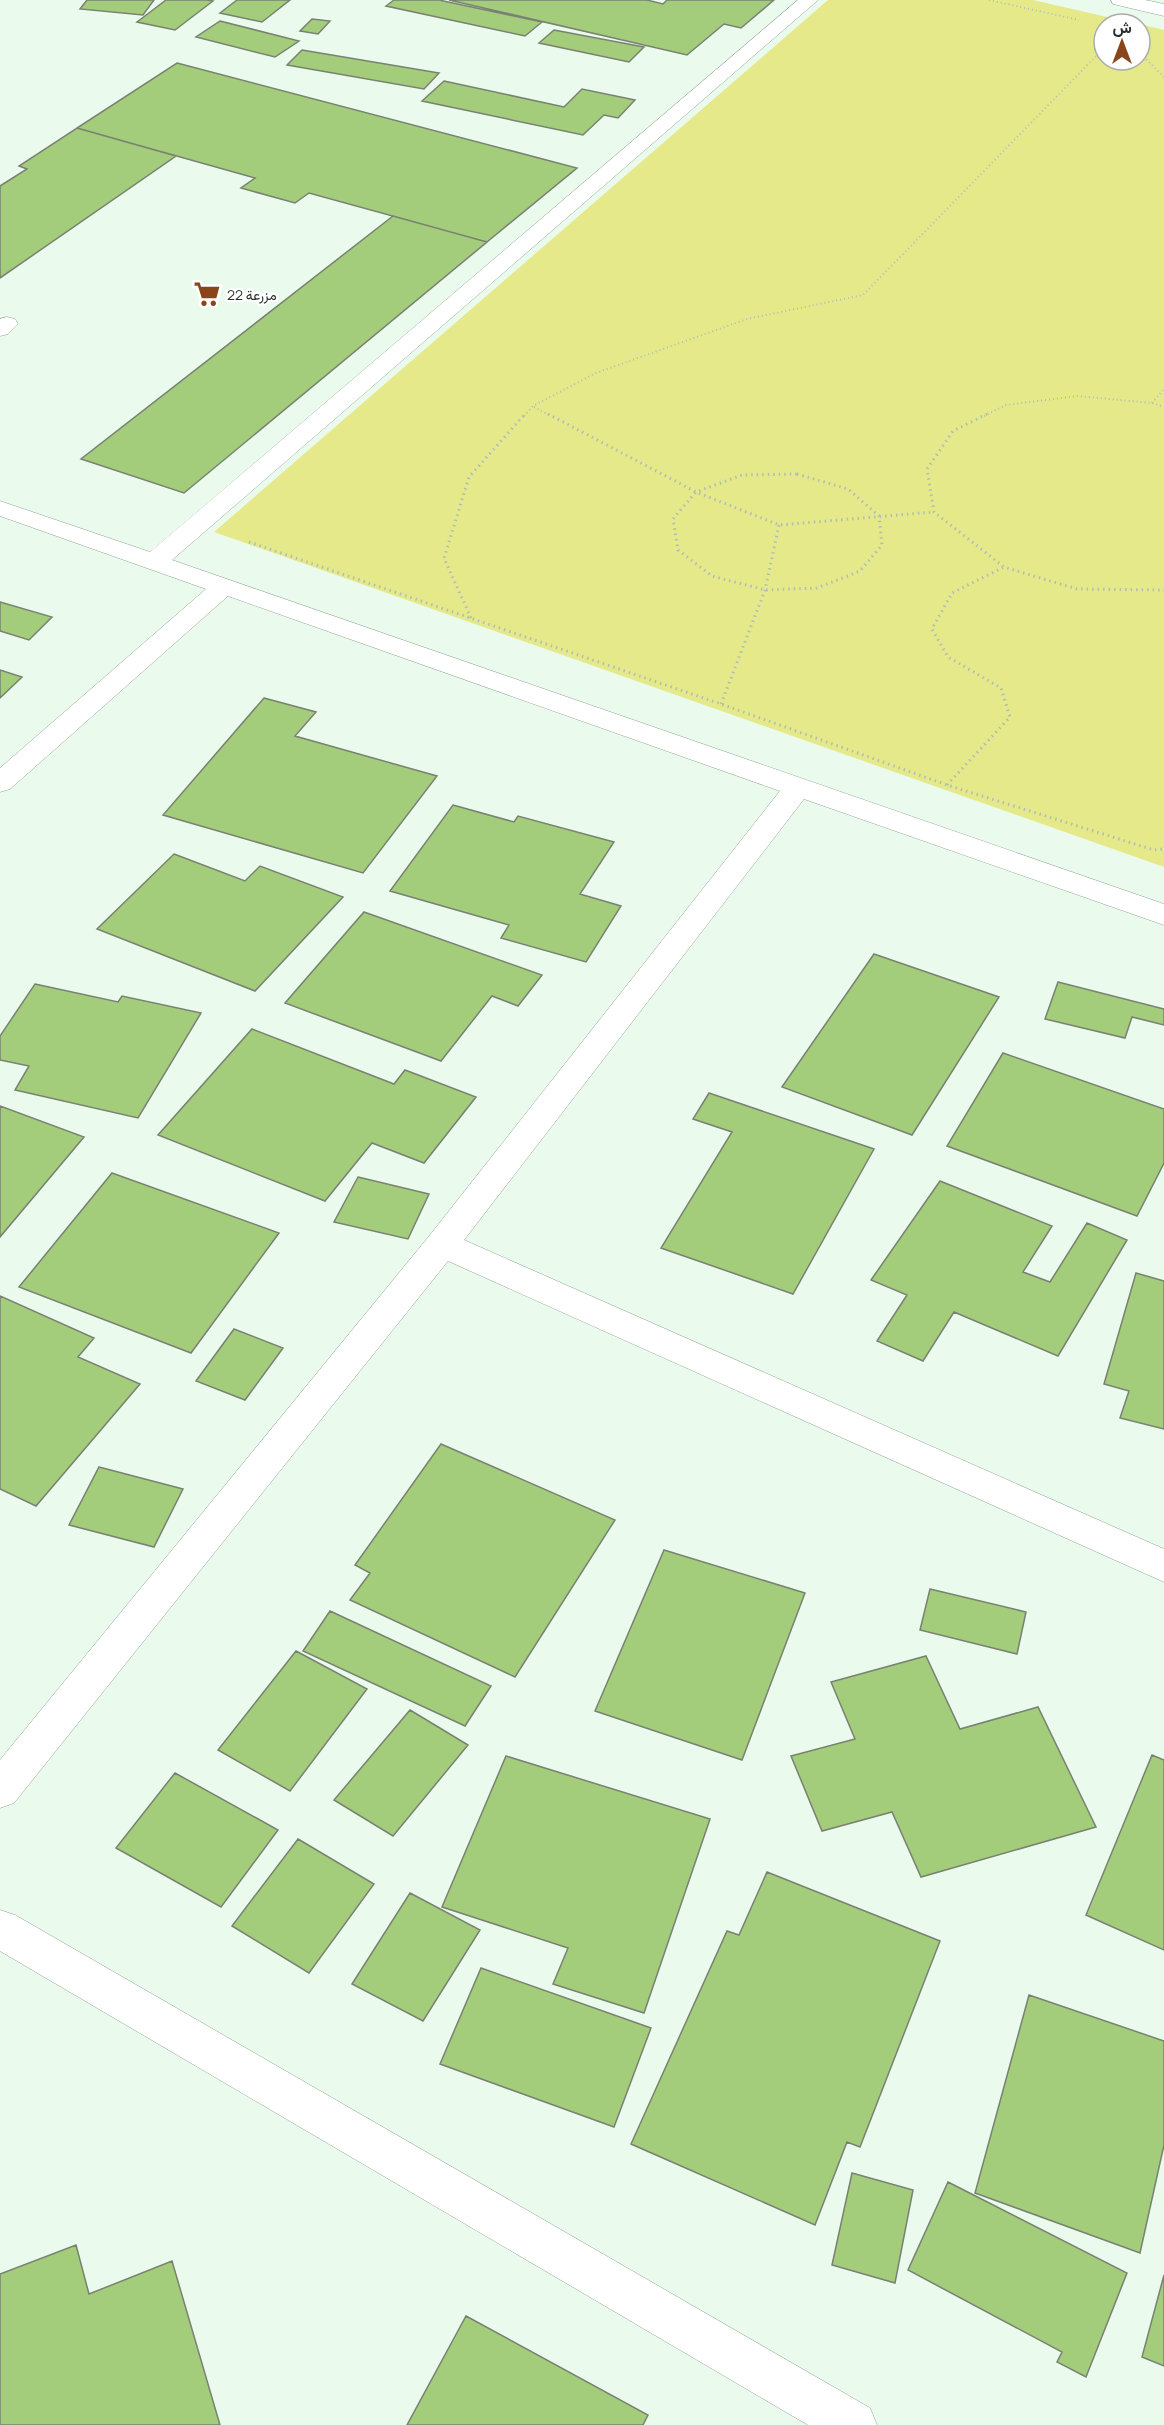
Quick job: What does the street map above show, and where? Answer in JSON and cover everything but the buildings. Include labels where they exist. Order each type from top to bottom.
[{"type":"street","points":[[154,562],[809,0]]},
{"type":"street","points":[[1120,0],[1164,10]]},
{"type":"street","points":[[0,508],[1164,915]]},
{"type":"street","points":[[0,783],[224,586]]},
{"type":"street","points":[[0,1790],[442,1244],[798,787]]},
{"type":"street","points":[[442,1244],[1164,1566]]},
{"type":"street","points":[[0,1929],[853,2425]]},
{"type":"path","points":[[989,0],[1081,21]]},
{"type":"path","points":[[471,619],[444,558],[469,477],[533,406],[596,373],[747,319],[862,295],[1092,60]]},
{"type":"path","points":[[1152,65],[1164,77]]},
{"type":"path","points":[[1152,403],[1164,389]]},
{"type":"path","points":[[934,512],[927,469],[953,431],[1005,405],[1077,396],[1152,403],[1164,407]]},
{"type":"path","points":[[533,406],[696,492],[779,525],[934,512],[1004,567],[1077,589],[1164,591]]},
{"type":"path","points":[[797,474],[848,489],[879,516],[882,545],[860,572],[817,588],[765,590],[712,576],[678,550],[673,519],[696,492],[742,475],[797,474]]},
{"type":"path","points":[[198,524],[721,704],[947,785],[1154,850],[1164,849]]},
{"type":"path","points":[[721,704],[765,590],[779,525]]},
{"type":"path","points":[[947,785],[1010,717],[1001,688],[948,657],[932,629],[952,593],[1004,567]]},
{"type":"green space","points":[[828,0],[1033,0],[1092,13],[1092,72],[1152,72],[1152,27],[1164,30],[1164,867],[214,532]]},
{"type":"place","name":"مزرعة 22","points":[[207,294]]}]
